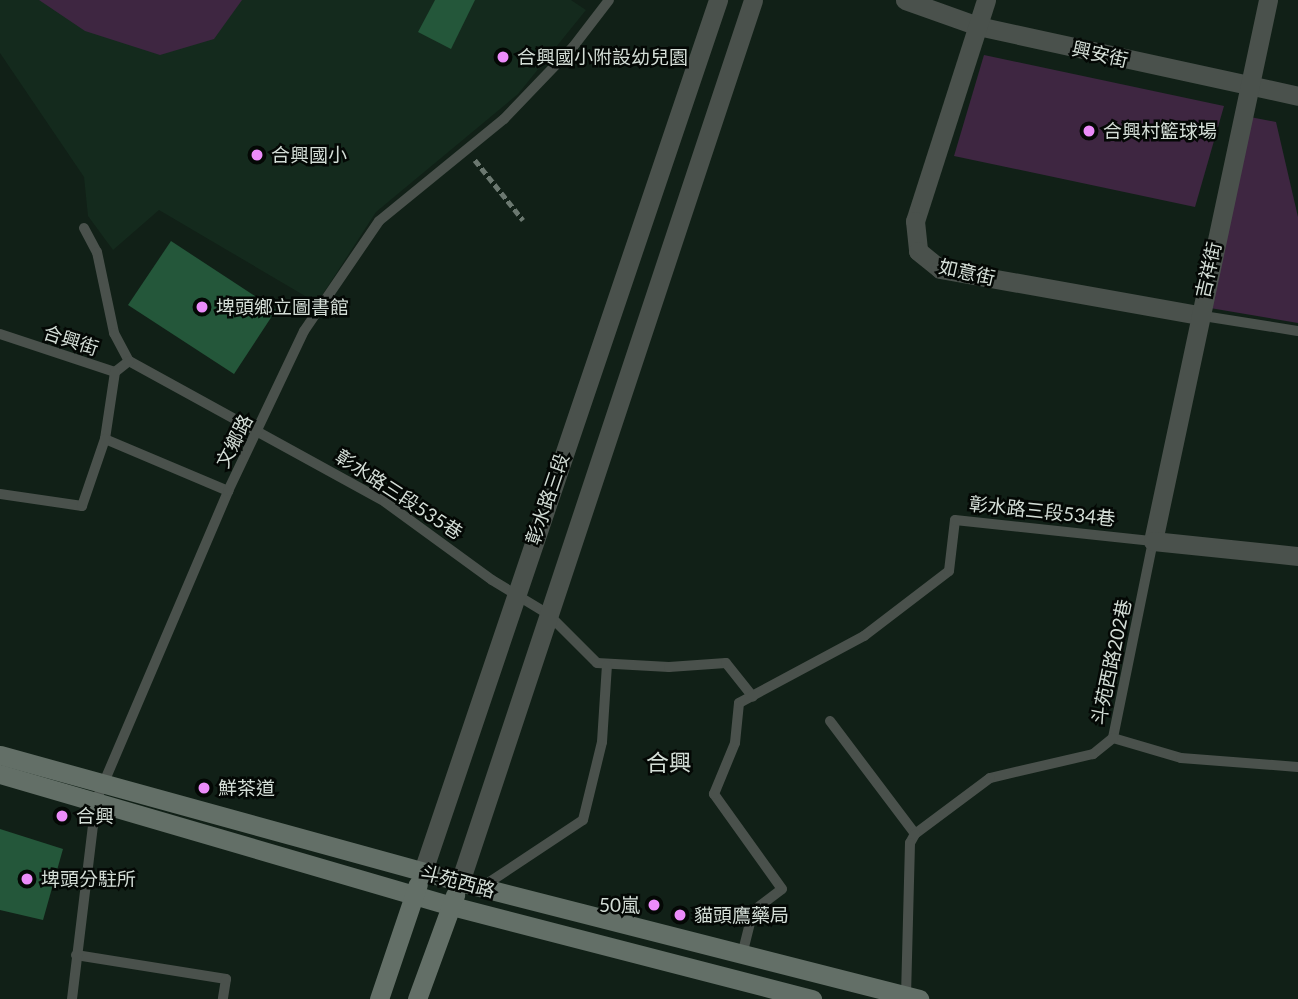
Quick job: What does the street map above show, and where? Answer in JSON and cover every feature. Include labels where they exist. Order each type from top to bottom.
[{"type":"main road","name":"斗苑西路","points":[[0,755],[99,793],[452,906],[812,999]]},
{"type":"main road","name":"斗苑西路","points":[[0,774],[99,793],[423,871],[911,998]]},
{"type":"main road","name":"彰水路三段","points":[[379,999],[423,871]]},
{"type":"main road","name":"彰水路三段","points":[[416,999],[460,882]]},
{"type":"street","name":"彰水路三段","points":[[423,871],[514,595],[718,0]]},
{"type":"street","name":"彰水路三段","points":[[460,882],[753,0]]},
{"type":"street","name":"興安街","points":[[905,0],[978,26],[1250,88],[1298,96]]},
{"type":"street","name":"如意街","points":[[986,0],[915,221],[918,251],[940,269],[1197,315]]},
{"type":"street","name":"吉祥街","points":[[1153,541],[1197,315],[1268,0]]},
{"type":"street","points":[[1153,541],[1298,556]]},
{"type":"lane","name":"文鄉路","points":[[72,999],[99,793],[228,491],[258,435],[304,331],[379,221],[504,119],[573,47],[609,0]]},
{"type":"lane","points":[[84,228],[97,252],[114,333],[129,361]]},
{"type":"lane","points":[[1197,315],[1298,331]]},
{"type":"lane","name":"合興街","points":[[0,334],[115,372],[129,361]]},
{"type":"lane","name":"彰水路三段535巷","points":[[129,361],[258,435],[385,502],[514,595]]},
{"type":"lane","points":[[0,494],[82,506],[105,439],[115,372]]},
{"type":"lane","points":[[105,439],[228,491]]},
{"type":"lane","name":"彰水路三段534巷","points":[[754,697],[864,636],[949,571],[955,520],[1153,541]]},
{"type":"lane","name":"斗苑西路202巷","points":[[915,834],[990,778],[1093,754],[1113,738],[1153,541]]},
{"type":"lane","points":[[514,595],[548,614],[597,663],[669,667],[726,663],[754,697],[738,703],[736,743],[714,794],[782,889],[753,911],[742,955]]},
{"type":"lane","points":[[481,887],[583,820],[602,742],[607,665]]},
{"type":"lane","points":[[830,721],[915,834],[910,843],[911,998]]},
{"type":"lane","points":[[1113,738],[1181,758],[1298,766]]},
{"type":"lane","points":[[76,955],[226,979],[223,999]]},
{"type":"path","points":[[466,148],[523,220]]},
{"type":"shaded area","name":"合興國小","points":[[0,0],[571,0],[586,10],[518,94],[376,212],[317,303],[159,210],[113,250],[88,216],[84,177],[0,53]]},
{"type":"shaded area","points":[[39,0],[242,0],[214,39],[160,55],[85,31]]},
{"type":"shaded area","name":"合興村籃球場","points":[[984,55],[1224,106],[1195,207],[954,156]]},
{"type":"shaded area","points":[[1250,117],[1276,122],[1298,217],[1298,323],[1210,308]]},
{"type":"building","points":[[435,0],[475,0],[451,49],[418,32]]},
{"type":"building","name":"埤頭鄉立圖書館","points":[[171,241],[276,310],[234,374],[128,305]]},
{"type":"building","name":"埤頭分駐所","points":[[0,829],[63,849],[43,920],[0,910]]},
{"type":"place","name":"合興國小附設幼兒園","points":[[503,57]]},
{"type":"place","name":"合興村籃球場","points":[[1089,131]]},
{"type":"place","name":"合興國小","points":[[257,155]]},
{"type":"place","name":"埤頭鄉立圖書館","points":[[202,307]]},
{"type":"place","name":"鮮茶道","points":[[204,788]]},
{"type":"place","name":"合興","points":[[62,816]]},
{"type":"place","name":"埤頭分駐所","points":[[27,879]]},
{"type":"place","name":"50嵐","points":[[654,905]]},
{"type":"place","name":"貓頭鷹藥局","points":[[680,915]]},
{"type":"district","name":"合興","points":[[669,762]]}]
